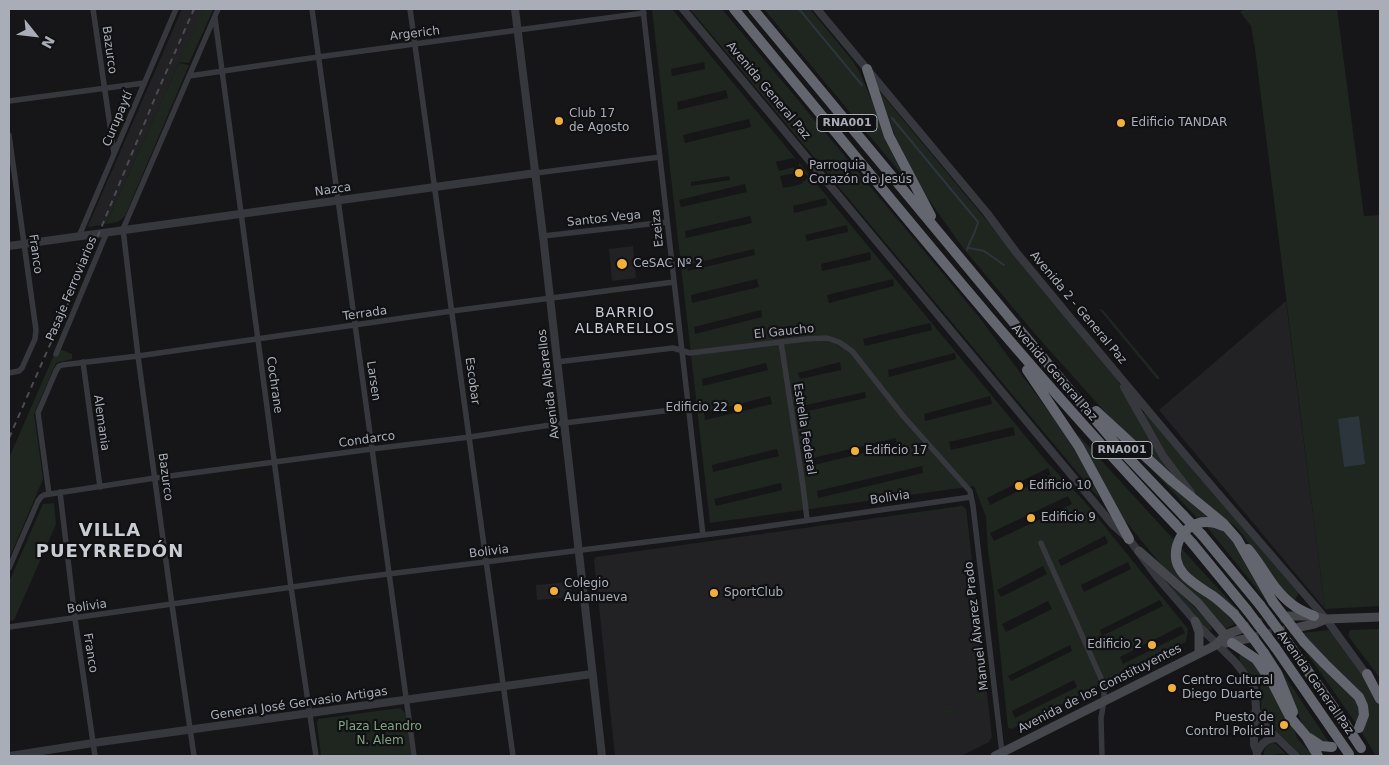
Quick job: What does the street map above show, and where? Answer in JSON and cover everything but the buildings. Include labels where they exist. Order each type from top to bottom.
[{"type":"highway","name":"Avenida General Paz","points":[[734,9],[1006,338],[1103,448],[1192,543],[1248,610],[1350,755]]},
{"type":"highway","name":"Avenida General Paz","points":[[752,9],[1121,450],[1202,535],[1260,605],[1346,725],[1363,752]]},
{"type":"highway","points":[[867,69],[889,136],[942,237]]},
{"type":"highway","points":[[1006,338],[1079,447],[1129,539]]},
{"type":"highway","points":[[1064,382],[1172,481],[1220,520],[1252,554],[1288,601],[1314,616]]},
{"type":"highway","points":[[1228,529],[1212,522],[1195,524],[1182,535],[1177,546],[1178,567],[1185,576],[1234,614],[1250,634],[1281,682],[1299,727]]},
{"type":"highway","points":[[1237,539],[1273,602],[1304,642],[1358,697],[1363,706],[1364,715],[1359,728]]},
{"type":"highway","points":[[1229,639],[1256,659],[1290,717],[1306,736],[1318,756]]},
{"type":"highway","points":[[1367,674],[1380,699]]},
{"type":"highway","points":[[1306,736],[1320,746],[1332,747]]},
{"type":"main road","points":[[1139,551],[1198,603],[1229,639]]},
{"type":"main road","points":[[1289,616],[1314,616],[1326,619],[1380,617]]},
{"type":"main road","points":[[1300,627],[1326,619]]},
{"type":"main road","points":[[1195,620],[1200,632],[1199,653]]},
{"type":"main road","name":"Avenida de los Constituyentes","points":[[999,754],[1229,639],[1241,629]]},
{"type":"main road","name":"Avenida de los Constituyentes","points":[[1229,639],[1250,638]]},
{"type":"street","name":"Bazurco","points":[[93,9],[114,154]]},
{"type":"street","name":"Curupaytí","points":[[79,236],[176,9]]},
{"type":"street","points":[[123,229],[218,9]]},
{"type":"street","name":"Larsen","points":[[312,9],[414,756]]},
{"type":"street","name":"Escobar","points":[[410,9],[513,756]]},
{"type":"street","name":"Avenida Albarellos","points":[[515,9],[536,173],[602,756]]},
{"type":"street","name":"Avenida General Paz","points":[[683,9],[1113,525],[1129,539],[1157,577],[1216,645],[1236,663],[1253,685],[1256,694],[1256,710]]},
{"type":"street","name":"Avenida 2 - General Paz","points":[[817,9],[1192,463],[1326,619],[1380,692]]},
{"type":"street","name":"Argerich","points":[[189,76],[644,11]]},
{"type":"street","name":"Ezeiza","points":[[644,11],[703,535]]},
{"type":"street","name":"Cochrane","points":[[215,17],[290,587],[316,756]]},
{"type":"street","points":[[9,101],[144,83]]},
{"type":"street","name":"Franco","points":[[9,135],[36,334],[22,368],[19,371],[9,373]]},
{"type":"street","name":"Nazca","points":[[9,246],[660,157]]},
{"type":"street","name":"Santos Vega","points":[[543,236],[667,222]]},
{"type":"street","name":"Bazurco","points":[[123,229],[138,356],[194,756]]},
{"type":"street","name":"Pasaje Ferroviarios","points":[[56,354],[107,232]]},
{"type":"street","name":"Terrada","points":[[49,494],[38,413],[59,366],[674,282]]},
{"type":"street","name":"El Gaucho","points":[[557,362],[673,348],[690,353],[827,338],[839,342],[848,348],[904,417],[970,491],[971,496]]},
{"type":"street","name":"Estrella Federal","points":[[781,342],[807,519]]},
{"type":"street","name":"Alemania","points":[[83,362],[100,487]]},
{"type":"street","points":[[1113,368],[1163,456],[1197,500]]},
{"type":"street","name":"Condarco","points":[[49,494],[372,448],[688,408]]},
{"type":"street","name":"Franco","points":[[60,492],[75,619],[95,756]]},
{"type":"street","points":[[9,568],[38,501],[41,497],[49,494]]},
{"type":"street","name":"Bolivia","points":[[9,627],[290,587],[703,535],[971,496]]},
{"type":"street","name":"Manuel Álvarez Prado","points":[[971,496],[999,754]]},
{"type":"street","points":[[1041,543],[1104,683],[1104,701],[1101,718],[1102,756]]},
{"type":"street","name":"General José Gervasio Artigas","points":[[10,756],[592,674]]},
{"type":"street","points":[[1256,710],[1263,724],[1296,756]]},
{"type":"street","points":[[1256,710],[1254,715],[1254,745],[1257,754]]},
{"type":"street","points":[[1257,754],[1261,744],[1270,739],[1277,738]]},
{"type":"shaded area","points":[[182,9],[206,9],[179,63],[106,224],[90,227],[88,226]]},
{"type":"shaded area","name":"CeSAC Nº 2","points":[[633,246],[636,278],[612,281],[609,249]]},
{"type":"shaded area","points":[[1286,301],[1325,609],[1159,410]]},
{"type":"shaded area","points":[[1359,416],[1365,464],[1344,467],[1338,419]]},
{"type":"shaded area","points":[[962,506],[966,509],[992,737],[989,742],[961,756],[615,756],[594,560],[596,557]]},
{"type":"shaded area","name":"Colegio Aulanueva","points":[[570,582],[572,597],[537,600],[536,585]]},
{"type":"green space","points":[[203,9],[213,10],[189,63],[179,62]]},
{"type":"green space","points":[[652,9],[672,9],[797,160],[793,158],[776,162],[779,171],[794,167],[795,173],[780,176],[783,188],[804,182],[808,176],[802,173],[799,162],[1046,461],[1085,502],[1188,629],[1186,642],[1012,729],[1008,728],[988,551],[986,517],[974,486],[710,523]],"holes":[[[704,62],[705,69],[672,76],[671,69]],[[726,90],[728,98],[678,110],[677,102]],[[749,119],[751,127],[685,143],[683,135]],[[729,176],[730,180],[691,186],[691,182]],[[745,184],[747,192],[681,207],[679,200]],[[826,198],[827,205],[794,213],[793,206]],[[750,216],[752,223],[686,238],[685,231]],[[847,225],[848,232],[807,241],[805,235]],[[754,249],[755,255],[688,271],[687,265]],[[870,252],[871,260],[822,271],[821,264]],[[757,279],[759,287],[692,303],[691,295]],[[893,279],[894,286],[829,303],[827,295]],[[761,310],[762,317],[695,334],[694,327]],[[930,323],[932,330],[865,346],[863,339]],[[955,353],[956,359],[889,377],[888,370]],[[840,362],[841,370],[800,379],[798,373]],[[766,363],[768,370],[703,386],[702,379]],[[865,392],[866,398],[803,412],[802,406]],[[770,396],[772,404],[705,420],[704,413]],[[990,396],[992,404],[925,421],[924,414]],[[1013,427],[1015,435],[951,450],[949,442]],[[896,438],[897,445],[814,465],[813,458]],[[777,449],[779,456],[713,472],[712,465]],[[922,466],[923,473],[818,498],[817,491]],[[1048,468],[1051,475],[990,505],[987,498]],[[781,483],[782,490],[716,506],[714,499]],[[1068,496],[1072,504],[994,541],[990,533]],[[1105,536],[1108,543],[1061,566],[1058,560]],[[1128,562],[1131,569],[1084,592],[1081,585]],[[1043,566],[1047,574],[1001,597],[997,590]],[[1160,600],[1163,606],[1102,636],[1100,630]],[[1048,601],[1052,609],[1006,632],[1002,624]],[[1181,626],[1185,633],[1123,664],[1120,657]],[[1070,645],[1072,651],[1011,681],[1008,676]],[[1074,680],[1077,687],[1015,718],[1012,711]]]},
{"type":"green space","points":[[690,9],[722,9],[980,318],[1060,427],[1079,457],[1098,497]]},
{"type":"green space","points":[[764,9],[810,9],[859,71],[903,173],[902,175]]},
{"type":"green space","points":[[1245,9],[1337,9],[1364,216],[1380,215],[1380,606],[1325,609],[1255,49],[1251,26],[1240,12]]},
{"type":"green space","points":[[179,63],[189,65],[125,216],[118,222],[106,224]]},
{"type":"green space","points":[[879,91],[1112,371],[1170,473],[1113,421],[1035,334],[963,248],[924,193],[895,136]]},
{"type":"green space","points":[[1099,309],[1103,310],[1159,379],[1157,379]]},
{"type":"green space","points":[[57,348],[72,354],[72,359],[56,363],[34,414],[43,479],[9,559],[9,458]]},
{"type":"green space","points":[[1145,412],[1299,593],[1293,603],[1269,574],[1236,527],[1193,491],[1181,477],[1142,415]]},
{"type":"green space","points":[[1079,436],[1174,540],[1171,556],[1207,597],[1229,616],[1235,624],[1225,629],[1202,602],[1163,567],[1122,517],[1077,437]]},
{"type":"green space","points":[[1144,461],[1210,514],[1208,518],[1197,518]]},
{"type":"green space","points":[[54,503],[56,524],[14,620],[9,621],[9,582],[43,504]]},
{"type":"green space","points":[[962,506],[966,509],[981,642],[976,643],[966,572],[972,571],[963,510],[882,520],[882,518]]},
{"type":"green space","points":[[1206,526],[1218,527],[1228,534],[1269,604]]},
{"type":"green space","points":[[1180,547],[1239,611],[1237,612],[1186,572],[1180,559]]},
{"type":"green space","points":[[1170,584],[1209,622],[1211,630],[1208,630],[1202,624]]},
{"type":"green space","points":[[1380,629],[1380,678],[1348,636],[1350,630]]},
{"type":"green space","points":[[1329,630],[1370,685],[1380,703],[1380,756],[1376,756],[1362,733],[1367,711],[1303,633]]},
{"type":"green space","points":[[1299,642],[1356,699],[1360,714],[1357,725]]},
{"type":"green space","points":[[1241,652],[1254,661],[1297,738],[1313,756],[1302,756],[1263,719],[1259,684],[1242,665],[1240,661]]},
{"type":"green space","points":[[1269,652],[1330,744],[1314,738],[1303,726],[1291,696]]},
{"type":"green space","points":[[983,655],[987,695],[985,685],[978,682],[974,656]]},
{"type":"green space","points":[[978,685],[982,687],[984,697],[945,715],[944,710],[950,707],[952,711],[976,699],[974,695],[979,694]]},
{"type":"green space","name":"Plaza Leandro N. Alem","points":[[400,708],[405,713],[411,756],[321,756],[318,719]]},
{"type":"green space","points":[[1273,743],[1286,754],[1264,756],[1264,751],[1268,745]]},
{"type":"waterway","points":[[799,9],[862,85]]},
{"type":"waterway","points":[[892,118],[978,222],[967,250]]},
{"type":"waterway","points":[[969,248],[984,251],[1004,265]]},
{"type":"tunnel","points":[[1241,629],[1289,616]]},
{"type":"tunnel","points":[[1250,638],[1299,627]]},
{"type":"railway","points":[[9,438],[194,9]]},
{"type":"place","name":"Club 17 de Agosto","points":[[559,121]]},
{"type":"place","name":"Edificio TANDAR","points":[[1121,123]]},
{"type":"place","name":"Parroquia Corazón de Jesús","points":[[799,173]]},
{"type":"place","name":"CeSAC Nº 2","points":[[622,264]]},
{"type":"place","name":"Edificio 22","points":[[738,408]]},
{"type":"place","name":"Edificio 17","points":[[855,451]]},
{"type":"place","name":"Edificio 10","points":[[1019,486]]},
{"type":"place","name":"Edificio 9","points":[[1031,518]]},
{"type":"place","name":"Colegio Aulanueva","points":[[554,591]]},
{"type":"place","name":"SportClub","points":[[714,593]]},
{"type":"place","name":"Edificio 2","points":[[1152,645]]},
{"type":"place","name":"Centro Cultural Diego Duarte","points":[[1172,688]]},
{"type":"place","name":"Puesto de Control Policial","points":[[1284,725]]},
{"type":"district","name":"BARRIO ALBARELLOS","points":[[625,322]]},
{"type":"district","name":"VILLA PUEYRREDÓN","points":[[110,541]]}]
